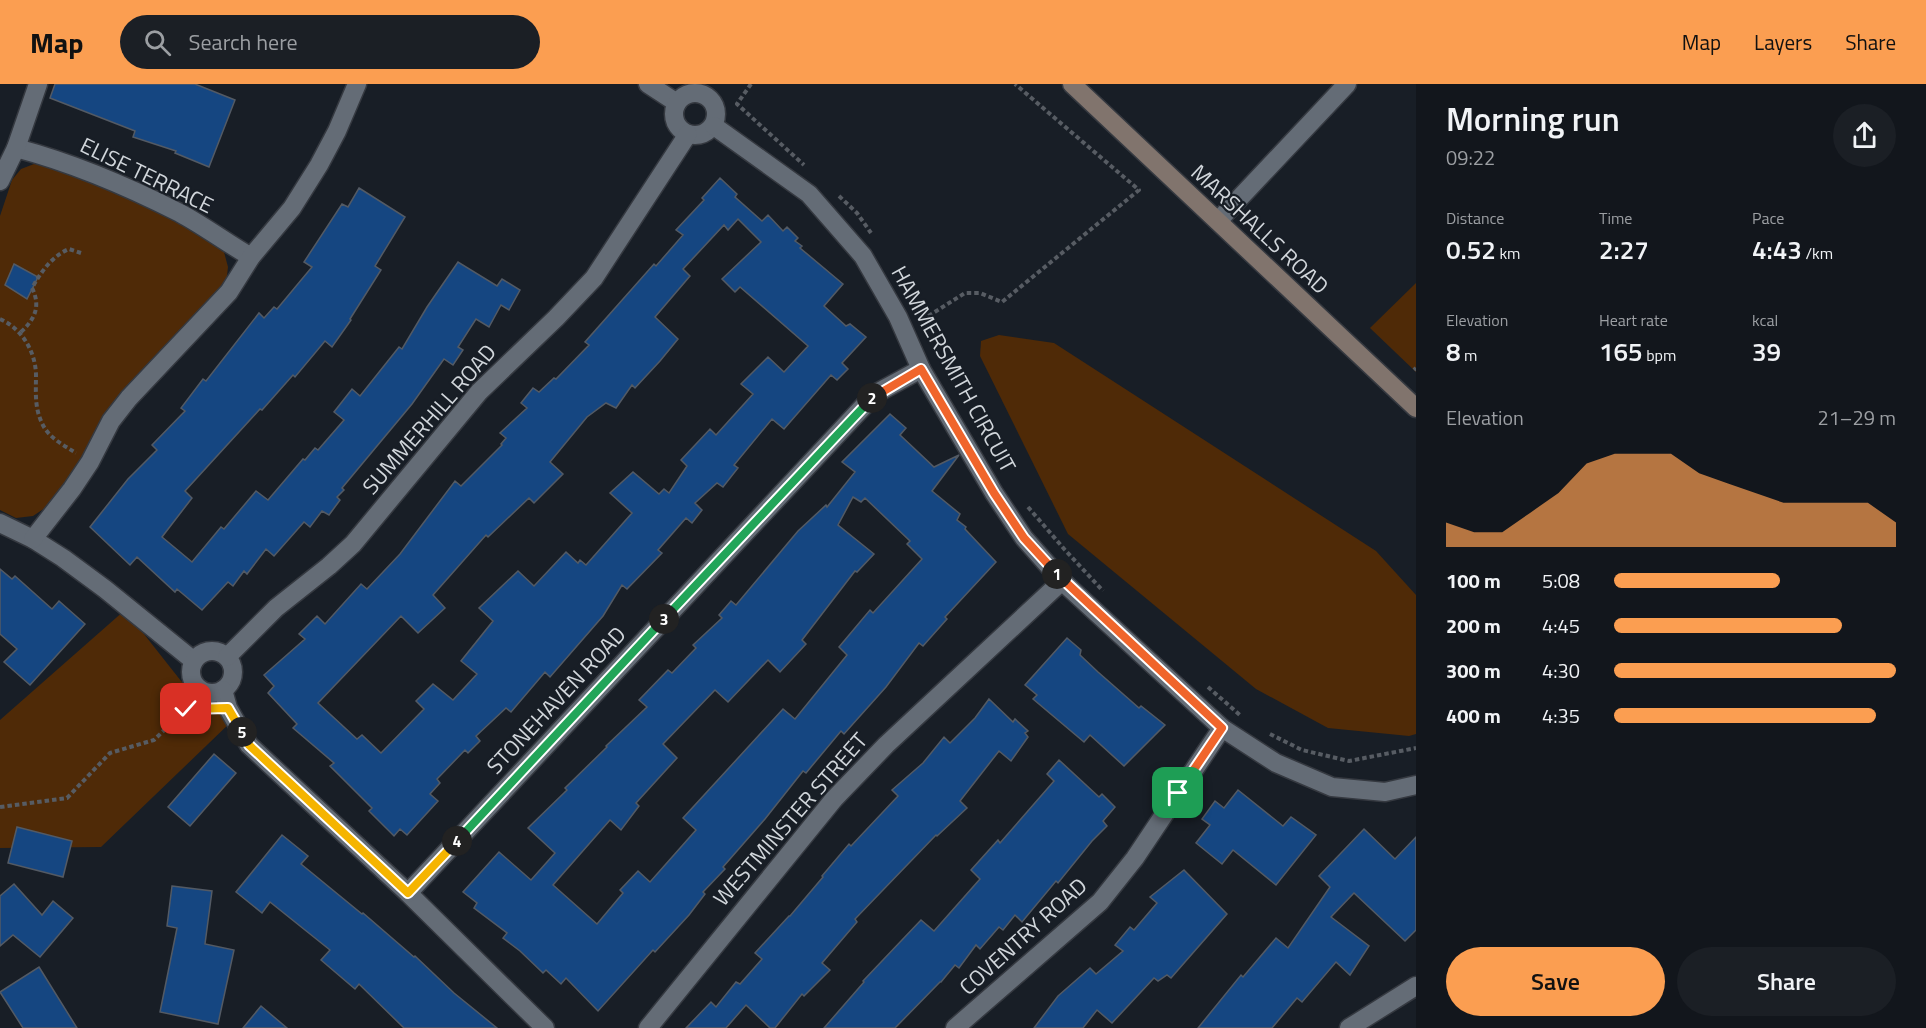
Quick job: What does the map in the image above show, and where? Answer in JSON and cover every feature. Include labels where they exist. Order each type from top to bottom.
[{"type":"street","points":[[0,181],[16,148],[38,84]]},
{"type":"street","points":[[33,539],[90,462],[111,421],[129,398],[229,292],[251,257],[292,208],[337,131],[357,84]]},
{"type":"street","points":[[648,84],[677,103]]},
{"type":"street","name":"MARSHALLS ROAD","points":[[1072,84],[1416,408]]},
{"type":"street","points":[[1218,221],[1347,84]]},
{"type":"street","points":[[710,90],[715,107],[714,126],[699,136],[688,134],[679,128],[675,120],[674,111],[677,103],[688,94],[710,90]]},
{"type":"street","name":"HAMMERSMITH CIRCUIT","points":[[714,126],[809,194],[863,256],[898,317],[921,369],[994,493],[1024,538],[1062,580],[1222,728],[1275,763],[1332,787],[1385,792],[1416,785]]},
{"type":"street","name":"SUMMERHILL ROAD","points":[[227,657],[276,608],[353,544],[479,392],[594,278],[688,134]]},
{"type":"street","name":"ELISE TERRACE","points":[[16,148],[57,159],[106,178],[181,214],[251,257]]},
{"type":"street","name":"STONEHAVEN ROAD","points":[[408,893],[875,394],[921,369]]},
{"type":"street","points":[[0,523],[33,539],[105,589],[194,661]]},
{"type":"street","name":"WESTMINSTER STREET","points":[[648,1028],[834,799],[886,745],[1062,580]]},
{"type":"street","points":[[213,651],[227,657],[231,665],[230,683],[223,690],[213,693],[198,688],[192,680],[190,671],[194,661],[201,654],[213,651]]},
{"type":"street","points":[[223,690],[228,708],[249,745],[408,893],[545,1028]]},
{"type":"street","name":"COVENTRY ROAD","points":[[955,1028],[1100,902],[1135,858],[1222,728]]},
{"type":"street","points":[[1349,1028],[1416,986]]},
{"type":"path","points":[[926,329],[922,320],[965,293],[980,293],[1002,302],[1139,190],[1016,84]]},
{"type":"path","points":[[737,104],[749,85]]},
{"type":"path","points":[[21,332],[34,317],[37,298],[32,288],[38,277],[59,253],[69,249],[81,253]]},
{"type":"path","points":[[0,319],[21,332],[32,356],[36,371],[36,409],[46,430],[90,462]]},
{"type":"path","points":[[1022,500],[1110,597]]},
{"type":"path","points":[[1200,680],[1243,718]]},
{"type":"path","points":[[0,807],[67,798],[110,753],[154,740],[186,709],[228,708]]},
{"type":"path","points":[[1262,730],[1302,750],[1349,761],[1416,748]]},
{"type":"shaded area","points":[[34,164],[51,165],[112,189],[170,216],[224,252],[228,267],[226,284],[87,455],[51,504],[33,516],[16,518],[0,510],[0,216],[12,180],[21,169]]},
{"type":"shaded area","points":[[1416,283],[1416,372],[1370,328]]},
{"type":"shaded area","points":[[999,335],[1054,343],[1376,551],[1416,595],[1416,734],[1409,736],[1328,728],[1256,689],[1068,534],[980,356],[981,341]]},
{"type":"shaded area","points":[[125,610],[181,681],[233,720],[101,847],[0,848],[0,720]]},
{"type":"building","points":[[55,84],[195,84],[235,100],[209,167],[175,153],[176,151],[133,137],[135,131],[50,98]]},
{"type":"building","points":[[720,178],[737,194],[735,197],[762,221],[768,215],[783,231],[787,227],[798,238],[795,241],[802,246],[800,248],[843,284],[824,306],[846,326],[850,324],[866,337],[842,363],[848,369],[837,380],[831,375],[784,429],[772,419],[734,465],[738,468],[723,487],[717,483],[695,503],[702,510],[692,523],[686,518],[658,550],[662,553],[627,589],[622,585],[603,616],[550,677],[545,672],[511,712],[506,708],[476,736],[480,741],[468,753],[465,750],[437,779],[440,783],[430,794],[438,801],[407,835],[400,829],[394,836],[369,811],[372,808],[330,766],[334,763],[293,728],[297,724],[268,693],[274,686],[264,675],[305,639],[299,634],[317,616],[325,624],[361,584],[367,589],[400,554],[455,481],[461,486],[502,445],[506,438],[500,433],[527,408],[521,403],[533,388],[539,392],[554,378],[556,379],[589,345],[585,342],[683,235],[676,230],[704,200],[702,198]],"holes":[[[738,219],[761,242],[722,279],[735,292],[740,287],[808,346],[784,372],[768,357],[741,384],[753,394],[716,435],[710,429],[681,460],[687,466],[669,493],[664,489],[659,494],[633,472],[610,493],[632,513],[586,565],[580,560],[578,563],[566,552],[534,586],[518,571],[479,608],[493,621],[461,661],[477,674],[453,700],[433,684],[416,701],[424,709],[381,753],[362,735],[357,739],[318,703],[401,616],[418,633],[445,608],[433,595],[486,535],[488,537],[529,498],[534,503],[563,474],[550,462],[587,417],[606,403],[616,408],[632,385],[635,388],[660,361],[678,339],[655,317],[690,276],[683,269],[724,225],[728,230]]]},
{"type":"building","points":[[359,188],[405,217],[375,266],[381,270],[332,347],[325,341],[295,377],[293,375],[262,410],[260,409],[185,491],[192,498],[162,537],[192,562],[221,527],[224,529],[256,491],[268,500],[303,459],[305,460],[315,448],[318,450],[344,420],[334,412],[352,389],[360,396],[399,347],[402,349],[458,262],[497,286],[502,279],[520,290],[509,310],[501,305],[489,327],[476,319],[458,347],[463,350],[453,365],[444,359],[412,404],[342,488],[344,490],[337,497],[340,500],[329,515],[322,511],[310,527],[304,522],[274,556],[266,549],[247,574],[244,571],[233,586],[228,582],[202,610],[177,589],[175,592],[137,557],[130,565],[90,527],[128,479],[157,450],[152,445],[185,411],[181,408],[203,379],[206,381],[259,313],[264,318],[274,307],[277,309],[312,267],[304,262],[342,204],[348,207]]},
{"type":"building","points":[[14,264],[38,277],[27,299],[5,285]]},
{"type":"building","points":[[890,414],[906,428],[900,435],[934,467],[959,455],[932,491],[960,514],[957,520],[966,527],[965,529],[996,562],[945,617],[947,619],[923,646],[919,643],[886,687],[844,734],[841,731],[806,773],[803,771],[723,867],[725,869],[703,892],[705,894],[689,915],[655,952],[653,950],[598,1011],[566,978],[561,984],[546,970],[543,973],[503,938],[507,933],[474,908],[477,903],[463,892],[499,852],[531,880],[555,853],[528,828],[567,790],[565,788],[606,746],[647,707],[639,700],[668,670],[672,673],[696,648],[693,645],[722,618],[719,615],[731,601],[736,605],[798,531],[826,505],[827,507],[855,472],[842,462]],"holes":[[[853,497],[861,502],[865,498],[910,541],[907,544],[922,559],[873,613],[870,610],[839,647],[847,655],[795,719],[783,709],[683,818],[696,830],[650,882],[638,871],[620,890],[623,893],[597,924],[553,885],[610,820],[621,830],[639,806],[636,803],[677,758],[663,744],[715,690],[728,702],[768,660],[780,672],[806,644],[802,640],[855,571],[857,572],[874,554],[838,525]]]},
{"type":"building","points":[[0,569],[12,579],[15,576],[52,609],[59,601],[85,624],[30,685],[4,662],[17,649],[0,634]]},
{"type":"building","points":[[1067,638],[1081,650],[1080,655],[1098,672],[1139,708],[1141,706],[1165,725],[1124,766],[1090,735],[1084,742],[1033,699],[1037,695],[1025,685]]},
{"type":"building","points":[[989,699],[1013,722],[1015,719],[1028,731],[1025,733],[1028,737],[1011,761],[999,751],[960,801],[967,808],[936,835],[855,919],[857,922],[822,963],[830,970],[804,996],[802,994],[775,1028],[770,1028],[746,1005],[726,1028],[686,1028],[711,1002],[716,1007],[736,982],[740,984],[762,959],[755,953],[790,916],[849,844],[851,846],[898,796],[892,790],[923,763],[944,737],[950,743],[975,718]]},
{"type":"building","points":[[214,754],[236,773],[190,826],[168,807]]},
{"type":"building","points":[[1059,760],[1099,797],[1102,794],[1115,807],[1103,821],[1107,826],[1058,883],[1056,881],[1022,922],[1015,915],[1003,930],[999,927],[980,949],[976,945],[959,968],[955,965],[895,1028],[824,1028],[863,981],[921,920],[934,931],[980,879],[971,870],[998,840],[1000,843],[1054,781],[1047,774]]},
{"type":"building","points":[[1238,790],[1283,826],[1291,817],[1316,835],[1276,885],[1233,850],[1222,864],[1196,843],[1210,825],[1202,819],[1215,801],[1224,808]]},
{"type":"building","points":[[17,827],[72,841],[63,877],[8,863]]},
{"type":"building","points":[[1364,829],[1395,859],[1416,837],[1416,930],[1405,941],[1354,893],[1331,917],[1369,946],[1350,975],[1336,962],[1302,1002],[1297,998],[1272,1028],[1198,1028],[1241,975],[1243,977],[1276,938],[1288,948],[1330,887],[1319,876]]},
{"type":"building","points":[[282,835],[308,856],[301,864],[415,956],[454,993],[497,1028],[404,1028],[359,984],[355,989],[321,960],[330,950],[270,902],[262,913],[236,892]]},
{"type":"building","points":[[1184,870],[1227,914],[1171,978],[1167,975],[1158,981],[1154,978],[1112,1023],[1097,1010],[1083,1028],[1034,1028],[1058,996],[1090,968],[1096,974],[1123,951],[1115,945],[1130,927],[1134,930],[1157,903],[1150,897]]},
{"type":"building","points":[[14,884],[42,915],[53,901],[73,918],[40,957],[13,935],[0,946],[0,896]]},
{"type":"building","points":[[172,886],[212,891],[205,944],[234,950],[218,1024],[160,1012],[177,928],[167,926]]},
{"type":"building","points":[[39,967],[77,1028],[23,1028],[0,992]]},
{"type":"building","points":[[261,1006],[287,1028],[243,1028]]},
{"type":"route","points":[[186,709],[228,708],[249,745],[408,893],[875,394],[921,369],[994,493],[1024,538],[1062,580],[1222,728],[1178,793]]}]
